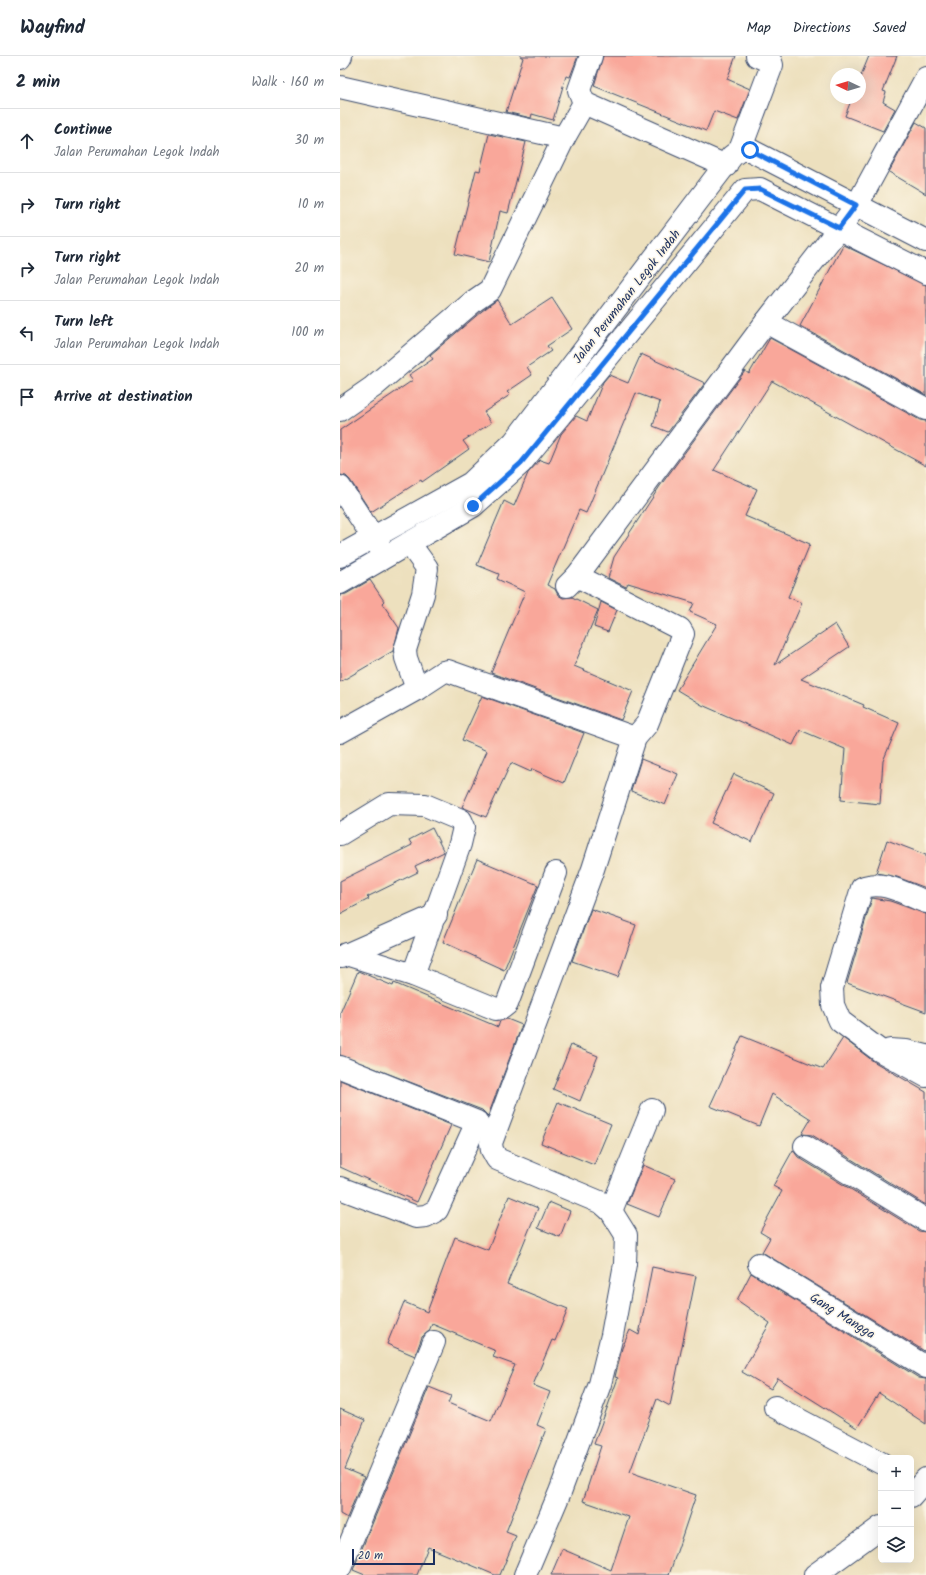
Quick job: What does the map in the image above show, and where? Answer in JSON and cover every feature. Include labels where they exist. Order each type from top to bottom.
[{"type":"street","points":[[340,410],[373,388],[474,301],[490,290],[564,138],[584,103],[580,90],[591,56]]},
{"type":"street","name":"Jalan Perumahan Legok Indah","points":[[340,556],[471,482],[514,442],[733,158],[772,69],[771,62],[757,56]]},
{"type":"street","points":[[525,1575],[560,1492],[600,1384],[612,1335],[626,1264],[626,1235],[611,1211],[602,1203],[496,1158],[492,1150],[491,1143],[593,870],[635,738],[647,724],[683,634],[680,629],[572,581],[766,322],[856,205],[926,78]]},
{"type":"street","points":[[340,87],[564,138]]},
{"type":"street","points":[[584,103],[733,158],[750,150],[926,241]]},
{"type":"street","name":"Jalan Perumahan Legok Indah","points":[[340,583],[473,506],[521,463],[745,190],[760,189],[926,273]]},
{"type":"street","points":[[766,322],[926,409]]},
{"type":"street","points":[[340,487],[386,556]]},
{"type":"street","points":[[409,543],[427,568],[424,594],[405,650],[406,658],[417,689]]},
{"type":"street","points":[[340,732],[417,689],[443,672],[455,672],[635,738]]},
{"type":"street","points":[[340,834],[389,804],[425,805],[461,820],[464,827],[460,844],[436,915],[413,975]]},
{"type":"street","points":[[343,956],[413,975],[496,1009],[502,1008],[507,1004],[556,873]]},
{"type":"street","points":[[926,902],[882,884],[870,884],[862,888],[832,988],[833,1005],[840,1021],[879,1050],[926,1076]]},
{"type":"street","points":[[343,956],[436,915]]},
{"type":"street","points":[[879,1050],[906,1051],[926,1056]]},
{"type":"street","points":[[340,1066],[477,1122],[437,1210],[426,1216],[416,1217],[340,1188]]},
{"type":"street","points":[[611,1211],[652,1110]]},
{"type":"street","points":[[805,1146],[926,1220]]},
{"type":"street","name":"Gang Mangga","points":[[760,1264],[926,1367]]},
{"type":"street","points":[[340,1568],[434,1342]]},
{"type":"street","points":[[775,1407],[878,1461]]},
{"type":"street","points":[[815,1575],[878,1529]]},
{"type":"building","points":[[520,56],[578,56],[570,77],[566,76],[553,120],[532,114],[531,118],[506,112],[523,58]]},
{"type":"building","points":[[603,56],[736,56],[727,79],[750,89],[738,120],[714,111],[706,131],[594,86]]},
{"type":"building","points":[[869,56],[897,56],[883,91],[886,92],[883,102],[895,109],[883,131],[845,116],[850,104],[866,104],[866,68],[864,68]]},
{"type":"building","points":[[916,122],[926,128],[926,194],[889,172]]},
{"type":"building","points":[[489,134],[526,142],[508,213],[500,211],[489,262],[455,254],[476,170],[480,171]]},
{"type":"building","points":[[843,245],[926,285],[926,395],[800,326]]},
{"type":"building","points":[[552,298],[572,329],[547,346],[551,351],[527,367],[532,375],[507,392],[510,395],[484,412],[491,423],[463,441],[469,449],[422,482],[421,480],[371,512],[350,480],[346,476],[340,475],[340,430],[413,380],[409,375],[433,359],[430,355],[497,300],[512,324]]},
{"type":"building","points":[[770,338],[920,420],[926,421],[926,466],[772,381],[714,470],[757,489],[745,516],[810,544],[788,597],[802,603],[775,665],[835,624],[849,647],[801,679],[864,705],[863,707],[899,723],[883,761],[880,804],[841,800],[845,749],[800,730],[793,745],[702,705],[677,690],[717,624],[690,612],[694,603],[628,583],[626,587],[608,578],[614,557],[660,486],[745,371],[749,374]]},
{"type":"building","points":[[641,354],[705,383],[668,432],[653,426],[660,402],[636,393],[586,513],[579,510],[547,585],[555,589],[558,595],[563,598],[572,597],[598,610],[574,666],[633,691],[621,720],[491,673],[525,592],[497,579],[499,574],[477,565],[504,501],[514,506],[528,473],[540,460],[549,463],[561,434],[576,416],[587,421],[603,382],[609,375],[628,383]]},
{"type":"building","points":[[370,580],[384,601],[382,603],[399,628],[393,651],[340,682],[340,595],[346,594]]},
{"type":"building","points":[[601,602],[617,610],[608,632],[594,627]]},
{"type":"building","points":[[482,696],[584,733],[564,783],[532,769],[531,772],[511,763],[486,817],[462,807],[487,751],[462,740]]},
{"type":"building","points":[[641,759],[678,774],[665,805],[631,791]]},
{"type":"building","points":[[734,774],[774,793],[752,842],[711,823]]},
{"type":"building","points":[[432,828],[444,852],[415,866],[418,872],[367,897],[369,899],[340,914],[340,881],[412,845],[409,840]]},
{"type":"building","points":[[887,840],[926,855],[926,888],[897,877],[876,873]]},
{"type":"building","points":[[477,859],[538,885],[504,970],[443,942]]},
{"type":"building","points":[[872,898],[890,901],[926,914],[926,1012],[847,983]]},
{"type":"building","points":[[591,909],[636,925],[618,977],[572,961]]},
{"type":"building","points":[[358,971],[393,986],[394,983],[498,1027],[500,1021],[507,1019],[522,1025],[488,1116],[482,1110],[340,1055],[340,1013]]},
{"type":"building","points":[[742,1036],[823,1069],[843,1038],[873,1061],[926,1092],[926,1205],[812,1135],[802,1134],[811,1119],[772,1094],[759,1126],[710,1106]]},
{"type":"building","points":[[571,1045],[598,1056],[580,1101],[553,1089]]},
{"type":"building","points":[[340,1080],[451,1125],[417,1202],[340,1167]]},
{"type":"building","points":[[558,1102],[611,1124],[594,1165],[541,1143]]},
{"type":"building","points":[[793,1150],[798,1157],[919,1231],[926,1232],[926,1352],[762,1252],[770,1238],[760,1232],[782,1191],[773,1186]]},
{"type":"building","points":[[643,1165],[675,1179],[659,1217],[627,1204]]},
{"type":"building","points":[[509,1196],[538,1208],[507,1284],[568,1309],[555,1341],[552,1340],[533,1385],[550,1392],[537,1425],[546,1429],[506,1532],[516,1536],[500,1575],[495,1575],[428,1547],[417,1575],[365,1575],[353,1570],[429,1387],[451,1396],[448,1403],[491,1421],[515,1365],[493,1357],[496,1351],[432,1324],[429,1331],[422,1337],[415,1356],[387,1344],[404,1302],[427,1312],[455,1237],[488,1250]]},
{"type":"building","points":[[549,1202],[570,1211],[560,1237],[538,1228]]},
{"type":"building","points":[[652,1267],[696,1276],[670,1406],[657,1399],[630,1472],[696,1495],[669,1575],[551,1575],[562,1549],[611,1570],[629,1517],[583,1501],[601,1446],[594,1444],[618,1378],[615,1377],[622,1348],[630,1330],[639,1335]]},
{"type":"building","points":[[751,1273],[919,1378],[926,1379],[926,1424],[879,1393],[857,1428],[778,1378],[771,1389],[742,1372],[770,1323],[737,1300]]},
{"type":"building","points":[[340,1409],[365,1420],[345,1469],[364,1477],[347,1518],[340,1514]]},
{"type":"route","points":[[473,506],[521,463],[738,196],[745,190],[752,188],[760,189],[839,228],[856,205],[750,150]]}]
